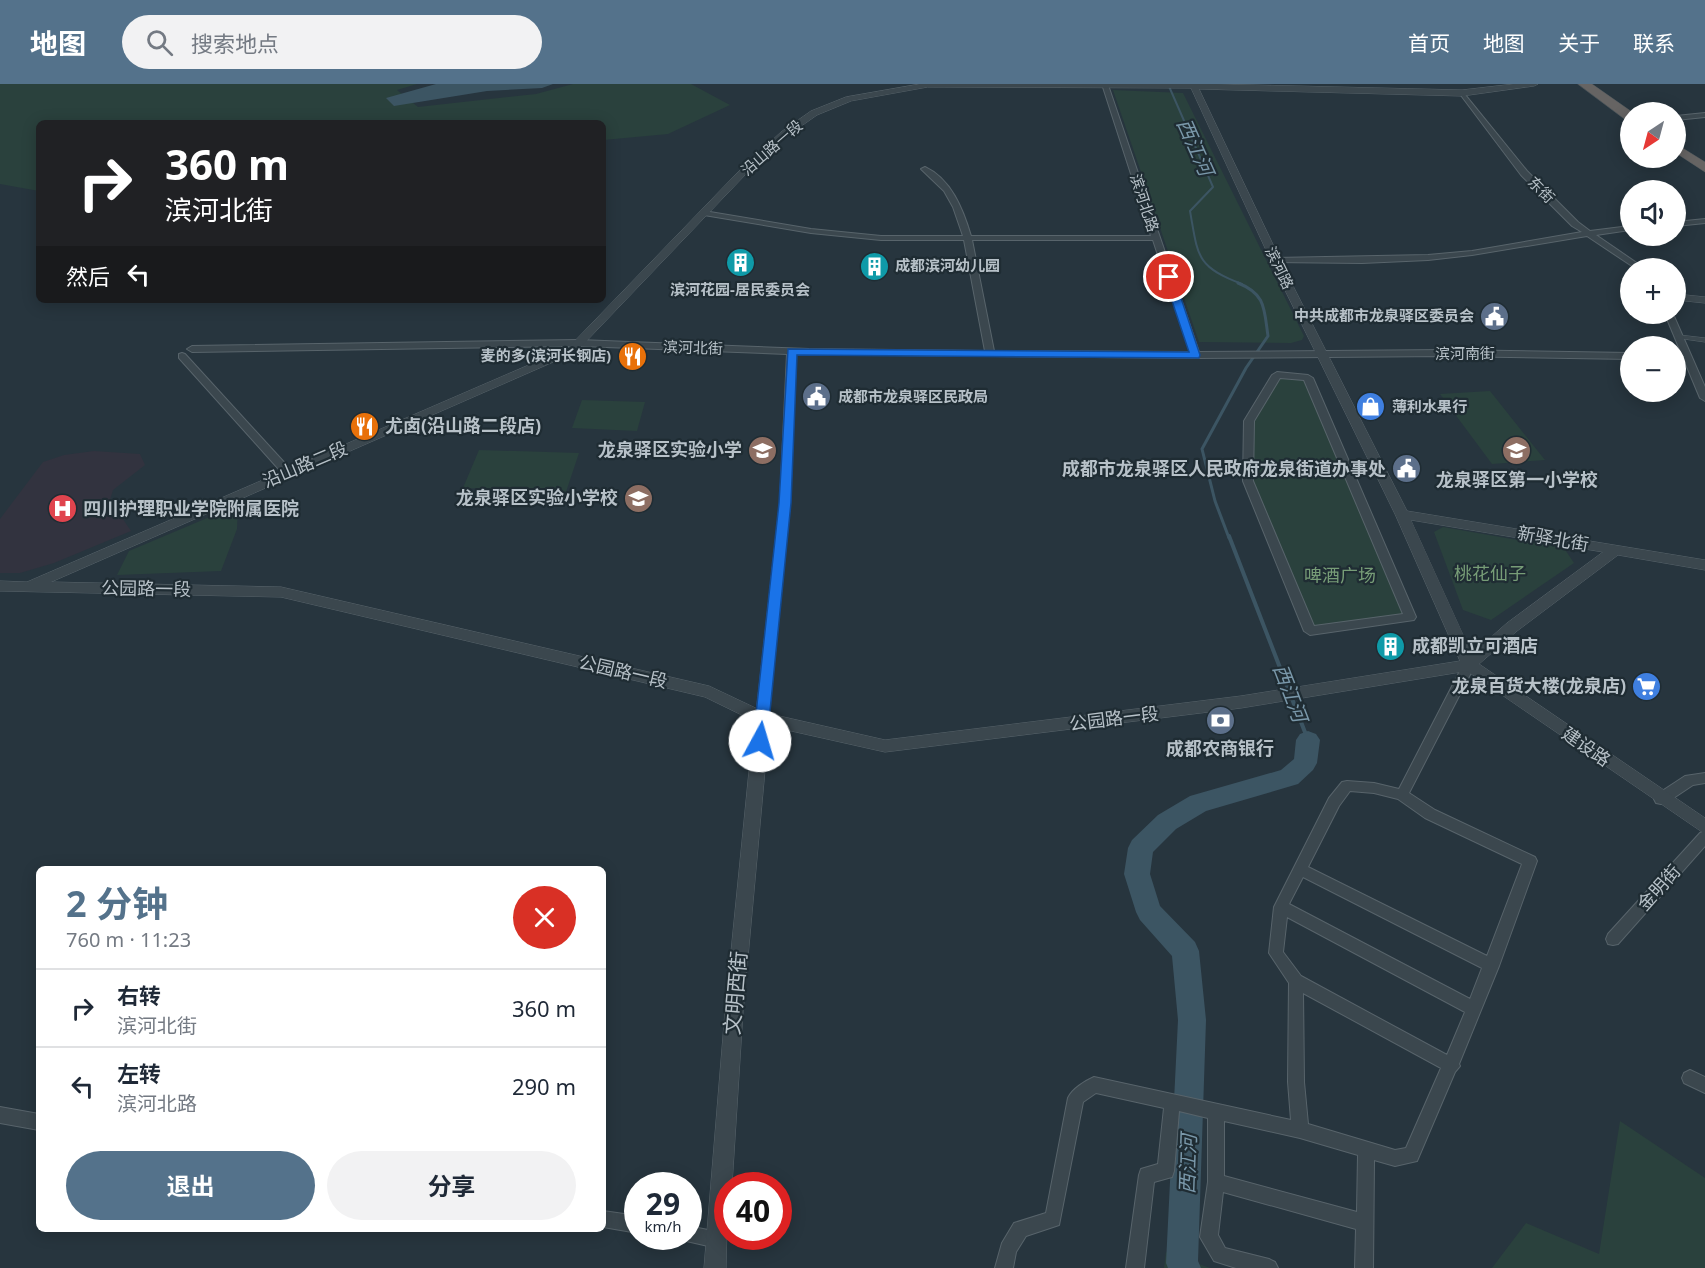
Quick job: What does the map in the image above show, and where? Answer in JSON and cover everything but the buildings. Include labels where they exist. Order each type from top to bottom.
[{"type":"highway","points":[[1584,84],[1620,110]]},
{"type":"highway","points":[[1594,84],[1621,102]]},
{"type":"highway","points":[[1686,147],[1705,160]]},
{"type":"highway","points":[[1686,155],[1705,168]]},
{"type":"street","name":"沿山路一段","points":[[579,343],[784,134],[814,113],[849,99],[928,85],[1194,85],[1462,93],[1534,84]]},
{"type":"street","name":"滨河北路","points":[[1105,85],[1195,355]]},
{"type":"street","name":"滨河路","points":[[1194,85],[1275,260],[1401,514],[1469,665]]},
{"type":"street","name":"东街","points":[[1462,93],[1524,173],[1575,224],[1625,258]]},
{"type":"street","points":[[1686,117],[1705,115]]},
{"type":"street","points":[[925,169],[947,190],[956,205],[967,236],[981,322],[990,354]]},
{"type":"street","points":[[704,213],[811,231],[881,238],[967,236],[1156,238]]},
{"type":"street","points":[[1686,223],[1705,221]]},
{"type":"street","points":[[1275,260],[1387,260],[1450,256],[1587,232],[1620,229]]},
{"type":"street","points":[[1686,298],[1705,300]]},
{"type":"street","points":[[1686,338],[1705,340]]},
{"type":"street","name":"滨河北街","points":[[192,349],[579,343],[792,352],[1206,355]]},
{"type":"street","name":"沿山路二段","points":[[30,586],[572,350],[579,343]]},
{"type":"street","points":[[762,718],[785,503],[792,352]]},
{"type":"street","name":"滨河南街","points":[[1206,355],[1445,353],[1620,356]]},
{"type":"street","points":[[182,356],[288,473]]},
{"type":"street","points":[[1687,357],[1705,398]]},
{"type":"street","points":[[1277,375],[1308,378],[1410,617],[1310,631],[1248,481],[1249,421],[1277,375]]},
{"type":"street","name":"新驿北街","points":[[1401,514],[1705,565]]},
{"type":"street","points":[[1402,795],[1469,665],[1512,627],[1615,550]]},
{"type":"street","name":"公园路一段","points":[[0,586],[281,592],[709,692],[762,718],[885,746],[1241,702],[1469,665]]},
{"type":"street","name":"建设路","points":[[1469,665],[1661,799],[1705,827]]},
{"type":"street","name":"文明西街","points":[[722,1172],[734,1012],[762,718]]},
{"type":"street","points":[[1661,799],[1690,780],[1705,778]]},
{"type":"street","points":[[1004,1268],[1008,1249],[1020,1229],[1053,1219],[1076,1098],[1094,1085],[1300,1130],[1395,1158],[1411,1155],[1452,1066],[1492,966],[1530,861],[1430,814],[1402,795],[1374,788],[1347,786],[1334,802],[1281,907],[1276,953],[1296,981],[1452,1066]]},
{"type":"street","name":"金明街","points":[[1613,939],[1705,837]]},
{"type":"street","points":[[1300,869],[1492,966]]},
{"type":"street","points":[[1281,907],[1474,1009]]},
{"type":"street","points":[[1296,981],[1296,1082],[1300,1130]]},
{"type":"street","points":[[1690,1078],[1705,1085]]},
{"type":"street","points":[[1135,1268],[1147,1175],[1166,1171],[1174,1103]]},
{"type":"street","points":[[1208,1110],[1216,1182],[1209,1237],[1220,1255],[1269,1268]]},
{"type":"street","points":[[0,1115],[36,1121]]},
{"type":"street","points":[[1364,1268],[1366,1149]]},
{"type":"street","points":[[1216,1182],[1366,1223]]},
{"type":"street","points":[[606,1220],[624,1223]]},
{"type":"street","name":"文明西街","points":[[715,1268],[716,1250]]},
{"type":"shaded area","points":[[436,84],[553,84],[542,88],[487,91],[394,106],[386,98]]},
{"type":"shaded area","name":"四川护理职业学院附属医院","points":[[94,451],[140,454],[145,465],[113,490],[110,500],[131,531],[54,563],[20,573],[0,573],[0,519],[43,462],[64,455]]},
{"type":"green space","points":[[0,84],[417,84],[397,90],[418,107],[536,94],[573,84],[691,84],[730,105],[668,134],[606,140],[606,120],[36,120],[36,190],[0,184]]},
{"type":"green space","points":[[1113,90],[1183,93],[1304,336],[1302,340],[1291,343],[1199,342]]},
{"type":"green space","name":"啤酒广场","points":[[1277,375],[1308,378],[1410,617],[1310,631],[1248,481],[1249,421]]},
{"type":"green space","points":[[1490,391],[1545,460],[1492,464],[1440,394]]},
{"type":"green space","points":[[582,400],[645,402],[637,431],[572,428]]},
{"type":"green space","points":[[479,450],[579,453],[566,492],[463,488]]},
{"type":"green space","points":[[238,505],[237,529],[221,571],[117,575],[129,551]]},
{"type":"green space","name":"桃花仙子","points":[[1443,527],[1564,548],[1574,563],[1491,620],[1463,610],[1434,532]]},
{"type":"green space","points":[[1620,1121],[1705,1178],[1705,1268],[1492,1268],[1526,1223],[1599,1254]]},
{"type":"green space","points":[[1166,1252],[1210,1268],[1164,1268]]},
{"type":"waterway","name":"西江河","points":[[1168,84],[1213,187],[1190,211],[1198,249],[1207,265],[1227,278],[1242,284]]},
{"type":"waterway","name":"西江河","points":[[1229,538],[1215,501],[1202,449],[1246,368],[1268,336],[1264,310],[1259,297],[1238,283]]},
{"type":"waterway","name":"西江河","points":[[1229,536],[1308,740]]},
{"type":"waterway","name":"西江河","points":[[1185,1268],[1182,1263],[1192,1020],[1185,951],[1149,912],[1137,874],[1141,848],[1167,822],[1199,803],[1289,777],[1305,763],[1308,740]]},
{"type":"place","name":"滨河花园-居民委员会","points":[[740,263]]},
{"type":"place","name":"成都滨河幼儿园","points":[[874,266]]},
{"type":"place","name":"中共成都市龙泉驿区委员会","points":[[1495,316]]},
{"type":"place","name":"麦的多(滨河长钢店)","points":[[632,356]]},
{"type":"place","name":"成都市龙泉驿区民政局","points":[[817,397]]},
{"type":"place","name":"薄利水果行","points":[[1371,407]]},
{"type":"place","name":"尤卤(沿山路二段店)","points":[[364,426]]},
{"type":"place","name":"龙泉驿区实验小学","points":[[763,450]]},
{"type":"place","name":"龙泉驿区第一小学校","points":[[1517,451]]},
{"type":"place","name":"成都市龙泉驿区人民政府龙泉街道办事处","points":[[1407,469]]},
{"type":"place","name":"龙泉驿区实验小学校","points":[[639,498]]},
{"type":"place","name":"四川护理职业学院附属医院","points":[[62,509]]},
{"type":"place","name":"成都凯立可酒店","points":[[1391,646]]},
{"type":"place","name":"龙泉百货大楼(龙泉店)","points":[[1647,686]]},
{"type":"place","name":"成都农商银行","points":[[1220,720]]},
{"type":"route","points":[[760,741],[785,503],[792,352],[1195,355],[1169,277]]}]
